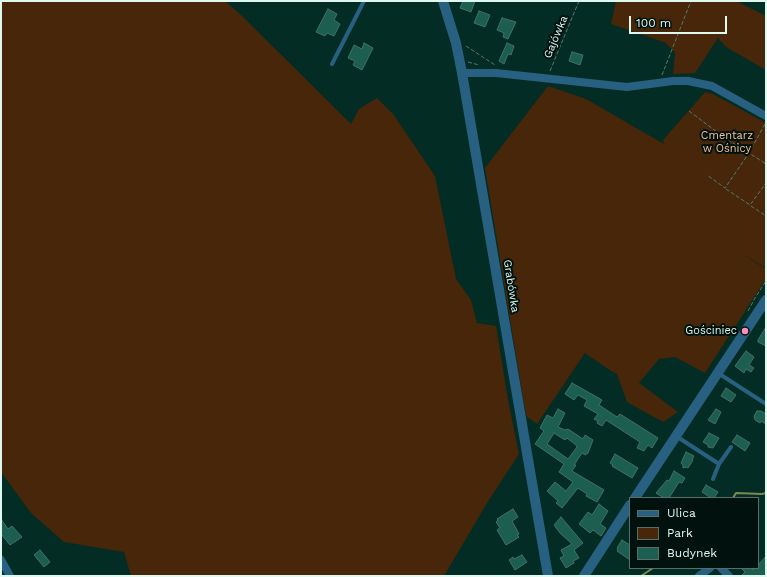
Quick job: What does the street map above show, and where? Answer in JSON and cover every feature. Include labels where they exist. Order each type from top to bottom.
[{"type":"street","name":"Grabówka","points":[[443,1],[456,43],[462,74],[548,576]]},
{"type":"street","points":[[462,74],[496,73],[627,86],[688,81],[707,84],[721,90],[766,116]]},
{"type":"street","points":[[636,497],[766,300]]},
{"type":"street","points":[[584,576],[629,507]]},
{"type":"street","points":[[1,560],[10,576]]},
{"type":"street","points":[[699,576],[709,569]]},
{"type":"lane","points":[[332,64],[364,1]]},
{"type":"lane","points":[[717,373],[766,404]]},
{"type":"lane","points":[[676,436],[719,464]]},
{"type":"lane","points":[[713,479],[719,464],[731,447]]},
{"type":"path","name":"Gajówka","points":[[548,79],[580,1]]},
{"type":"path","points":[[659,83],[691,1]]},
{"type":"path","points":[[463,44],[495,65]]},
{"type":"path","points":[[689,112],[725,138],[766,164]]},
{"type":"path","points":[[726,188],[749,153],[766,122]]},
{"type":"path","points":[[706,175],[766,216]]},
{"type":"path","points":[[750,205],[766,183]]},
{"type":"green space","points":[[1,1],[225,1],[351,124],[359,109],[377,98],[393,114],[435,176],[456,279],[471,300],[477,323],[496,326],[508,400],[519,454],[487,503],[444,576],[131,576],[124,552],[64,542],[31,513],[1,472]]},
{"type":"green space","points":[[616,1],[736,1],[766,16],[766,70],[726,47],[718,38],[695,73],[673,74],[675,53],[666,43],[611,24]]},
{"type":"green space","name":"Cmentarz w Ośnicy","points":[[548,86],[586,99],[664,144],[663,140],[705,92],[713,94],[766,123],[766,268],[741,253],[766,269],[766,279],[705,373],[675,357],[659,359],[639,383],[678,412],[663,422],[627,402],[617,374],[585,353],[537,424],[526,416],[485,168]]},
{"type":"building","points":[[463,1],[475,1],[471,12],[460,8]]},
{"type":"building","points":[[328,9],[337,14],[334,20],[340,24],[334,36],[327,33],[325,36],[316,32]]},
{"type":"building","points":[[479,11],[490,15],[485,27],[474,23]]},
{"type":"building","points":[[502,18],[516,22],[508,39],[503,37],[504,33],[497,30]]},
{"type":"building","points":[[364,43],[373,48],[362,70],[353,65],[355,61],[348,58],[354,45],[362,49]]},
{"type":"building","points":[[507,43],[514,46],[511,55],[508,54],[504,64],[499,61]]},
{"type":"building","points":[[572,52],[583,55],[580,65],[569,61]]},
{"type":"building","points":[[766,327],[766,346],[758,342],[758,340]]},
{"type":"building","points":[[746,351],[754,357],[749,365],[754,368],[751,372],[746,369],[744,373],[735,366]]},
{"type":"building","points":[[572,383],[602,400],[599,405],[617,417],[620,414],[658,438],[652,448],[648,445],[644,451],[637,448],[640,442],[606,420],[602,426],[597,423],[598,421],[594,419],[598,414],[584,406],[587,400],[578,395],[574,400],[565,394]]},
{"type":"building","points":[[726,388],[736,395],[731,402],[721,396]]},
{"type":"building","points":[[558,409],[565,413],[558,427],[565,430],[568,429],[583,439],[585,435],[593,440],[588,453],[585,455],[582,453],[572,471],[604,490],[597,502],[586,496],[587,494],[578,488],[562,508],[556,503],[558,501],[547,491],[555,482],[566,491],[573,482],[559,472],[564,464],[535,444],[544,431],[540,428],[547,415],[553,418]],"holes":[[[554,433],[565,440],[567,438],[577,447],[568,459],[547,444]]]},
{"type":"building","points":[[716,409],[721,412],[715,424],[708,420]]},
{"type":"building","points":[[757,411],[761,411],[766,414],[766,424],[755,420],[754,416]]},
{"type":"building","points":[[709,433],[719,438],[713,448],[708,447],[708,445],[703,442]]},
{"type":"building","points":[[737,435],[750,443],[745,451],[732,442]]},
{"type":"building","points":[[686,452],[694,456],[688,468],[683,468],[681,463]]},
{"type":"building","points":[[615,454],[638,468],[632,478],[612,466],[613,465],[610,463]]},
{"type":"building","points":[[674,471],[685,478],[682,483],[679,482],[670,497],[662,497],[656,493],[667,480],[669,481]]},
{"type":"building","points":[[706,485],[718,492],[715,497],[710,497],[702,492]]},
{"type":"building","points":[[599,504],[608,511],[600,524],[606,528],[601,536],[593,530],[590,533],[579,524],[588,512],[592,515]]},
{"type":"building","points":[[513,509],[518,517],[512,521],[519,534],[517,535],[519,537],[506,545],[497,530],[500,528],[496,522],[498,520],[497,519]]},
{"type":"building","points":[[561,517],[583,543],[574,550],[579,558],[573,561],[574,563],[566,568],[560,558],[564,556],[561,550],[572,544],[554,525]]},
{"type":"building","points":[[1,519],[8,529],[12,526],[22,537],[10,545],[1,534]]},
{"type":"building","points":[[622,540],[629,544],[629,559],[617,551],[617,548]]},
{"type":"building","points":[[40,550],[50,562],[44,567],[34,555]]},
{"type":"building","points":[[522,555],[527,562],[515,570],[509,560],[513,557],[514,559]]},
{"type":"building","points":[[766,556],[766,576],[741,576],[745,572],[742,569],[759,569],[759,564]]},
{"type":"waterway","points":[[734,497],[736,493],[766,493]]},
{"type":"waterway","points":[[641,576],[652,569]]},
{"type":"place","name":"Gościniec","points":[[745,331]]}]
